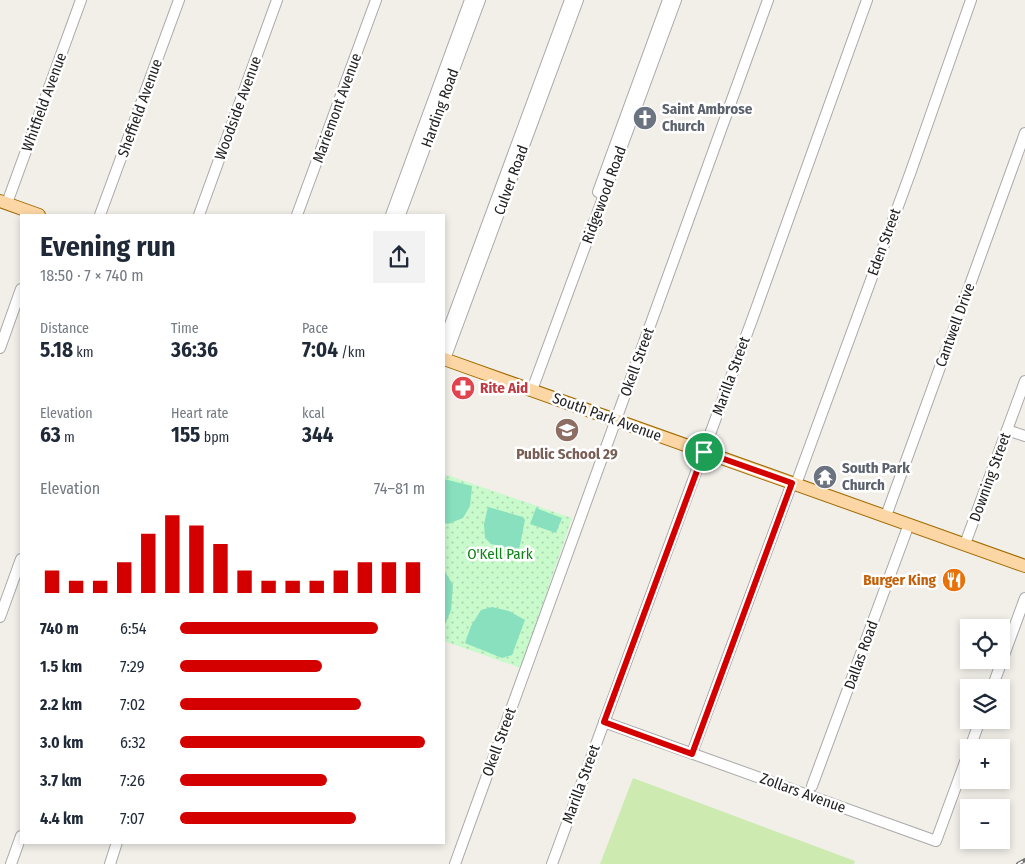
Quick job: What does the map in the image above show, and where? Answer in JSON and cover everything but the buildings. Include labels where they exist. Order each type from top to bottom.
[{"type":"main road","points":[[3,202],[36,214]]},
{"type":"main road","name":"South Park Avenue","points":[[445,359],[1025,566]]},
{"type":"street","name":"Whitfield Avenue","points":[[3,202],[80,0]]},
{"type":"street","name":"Sheffield Avenue","points":[[100,214],[179,0]]},
{"type":"street","name":"Woodside Avenue","points":[[199,214],[277,0]]},
{"type":"street","name":"Mariemont Avenue","points":[[297,214],[376,0]]},
{"type":"street","name":"Harding Road","points":[[391,214],[414,165],[442,90],[468,18],[470,0]]},
{"type":"street","name":"Harding Road","points":[[468,18],[480,0]]},
{"type":"street","name":"Culver Road","points":[[445,338],[570,0]]},
{"type":"street","name":"Culver Road","points":[[445,356],[578,0]]},
{"type":"street","name":"Ridgewood Road","points":[[529,389],[673,0]]},
{"type":"street","name":"Okell Street","points":[[455,864],[768,0]]},
{"type":"street","name":"Marilla Street","points":[[552,864],[704,452],[867,0]]},
{"type":"street","name":"Eden Street","points":[[692,754],[911,171],[971,0]]},
{"type":"street","name":"Cantwell Drive","points":[[886,516],[1025,133]]},
{"type":"street","name":"Harding Road","points":[[400,214],[414,165]]},
{"type":"street","points":[[0,348],[20,292]]},
{"type":"street","name":"Downing Street","points":[[965,544],[1025,381]]},
{"type":"street","points":[[1007,430],[1025,436]]},
{"type":"street","name":"Dallas Road","points":[[812,786],[909,524]]},
{"type":"street","points":[[0,617],[20,562]]},
{"type":"street","points":[[995,679],[1025,598]]},
{"type":"street","name":"Zollars Avenue","points":[[604,722],[936,840],[960,775]]},
{"type":"street","points":[[11,864],[20,839]]},
{"type":"street","points":[[110,864],[117,844]]},
{"type":"green space","name":"O'Kell Park","points":[[445,474],[572,518],[521,668],[445,641]]},
{"type":"green space","points":[[445,479],[472,486],[470,506],[463,518],[448,524],[445,523]]},
{"type":"green space","points":[[488,507],[523,517],[525,520],[519,550],[491,544],[485,538],[484,524]]},
{"type":"green space","points":[[536,508],[562,518],[556,533],[530,524]]},
{"type":"green space","points":[[445,572],[453,585],[451,610],[445,625]]},
{"type":"green space","points":[[492,607],[509,611],[525,620],[512,655],[502,658],[465,643],[471,626],[481,610]]},
{"type":"green space","points":[[633,778],[855,861],[854,864],[600,864]]},
{"type":"railway","points":[[1018,864],[1025,860]]},
{"type":"place","name":"Saint Ambrose Church","points":[[645,118]]},
{"type":"place","name":"Rite Aid","points":[[463,388]]},
{"type":"place","name":"Public School 29","points":[[567,430]]},
{"type":"place","name":"South Park Church","points":[[825,477]]},
{"type":"place","name":"Burger King","points":[[954,580]]},
{"type":"route","points":[[704,452],[792,483],[692,754],[604,722],[704,452]]}]
